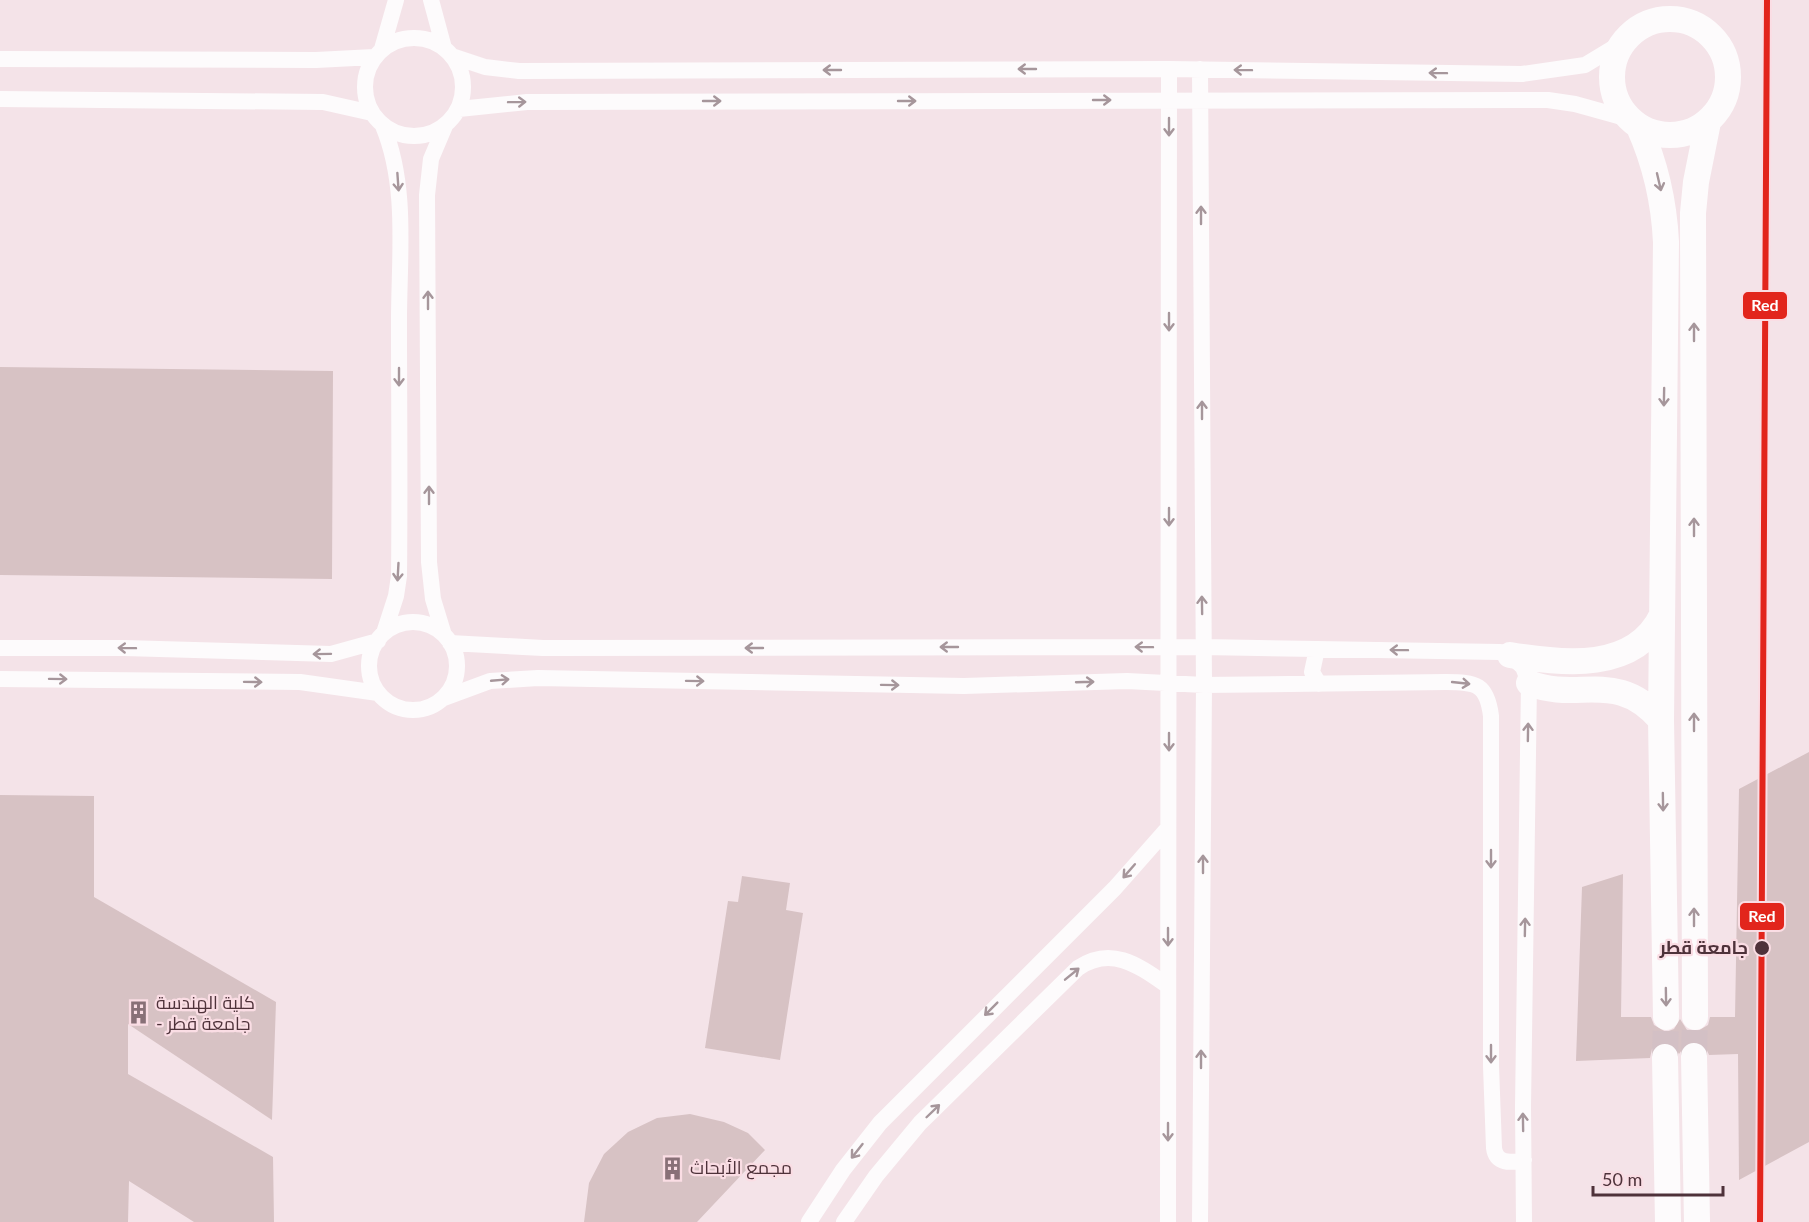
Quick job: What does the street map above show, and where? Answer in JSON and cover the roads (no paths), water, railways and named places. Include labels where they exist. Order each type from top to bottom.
[{"type":"main road","points":[[1634,123],[1662,135],[1674,136],[1698,129],[1708,122],[1723,102],[1728,82],[1726,61],[1710,34],[1681,20],[1660,20],[1640,27],[1623,42],[1612,67],[1611,82],[1617,102],[1634,123],[1657,172],[1665,219],[1661,720],[1666,1017]]},
{"type":"main road","points":[[1695,1017],[1693,213],[1696,182],[1708,122]]},
{"type":"main road","points":[[1510,655],[1536,659],[1614,658],[1643,642],[1662,615]]},
{"type":"main road","points":[[1529,683],[1540,687],[1621,692],[1643,702],[1661,720]]},
{"type":"main road","points":[[1694,1056],[1697,1222]]},
{"type":"main road","points":[[1665,1057],[1668,1222]]},
{"type":"street","points":[[378,693],[369,666],[373,648],[381,637],[396,596],[399,576],[399,244],[396,162],[383,126],[372,113],[364,88],[365,77],[378,53],[396,0]]},
{"type":"street","points":[[430,0],[448,52],[462,76],[462,98],[459,109],[445,126],[431,159],[428,195],[429,562],[432,599],[457,667],[454,683],[444,698]]},
{"type":"street","points":[[0,59],[316,60],[378,53],[392,43],[413,38],[435,43],[448,52],[484,68],[519,71],[1200,69],[1496,74],[1538,73],[1585,65],[1623,42]]},
{"type":"street","points":[[1168,1222],[1169,69]]},
{"type":"street","points":[[1200,69],[1204,685],[1200,1222]]},
{"type":"street","points":[[1496,74],[1496,100]]},
{"type":"street","points":[[0,99],[323,102],[372,113]]},
{"type":"street","points":[[459,109],[510,102],[1496,100],[1561,101],[1634,123]]},
{"type":"street","points":[[383,126],[403,136],[414,137],[445,126]]},
{"type":"street","points":[[0,648],[124,648],[331,654],[381,637],[410,623],[428,625],[447,639],[543,648],[1203,647],[1500,652],[1510,655],[1523,667],[1529,683],[1524,1222]]},
{"type":"street","points":[[1317,649],[1312,672],[1318,684]]},
{"type":"street","points":[[0,679],[300,682],[378,693],[396,707],[414,710],[432,706],[444,698],[490,681],[538,678],[964,686],[1127,681],[1204,685],[1458,682],[1477,686],[1489,698],[1494,1148],[1496,1157],[1500,1161],[1524,1160]]},
{"type":"street","points":[[809,1222],[843,1170],[880,1123],[1004,996],[1115,888],[1168,828]]},
{"type":"street","points":[[844,1222],[876,1176],[921,1123],[1078,968],[1099,958],[1118,957],[1139,966],[1168,986]]},
{"type":"tunnel","points":[[1665,1057],[1666,1017]]},
{"type":"tunnel","points":[[1694,1056],[1695,1017]]},
{"type":"place","name":"جامعة قطر","points":[[1762,948]]},
{"type":"place","name":"كلية الهندسة - جامعة قطر","points":[[138,1013]]},
{"type":"place","name":"مجمع الأبحاث","points":[[672,1168]]}]
